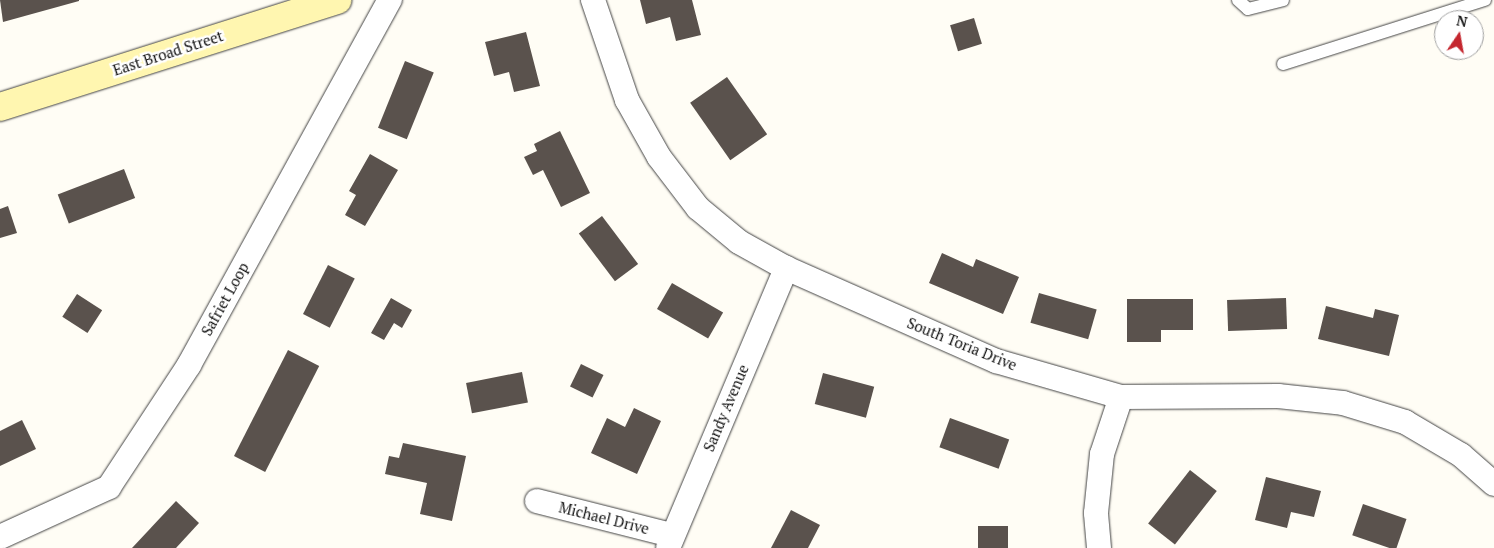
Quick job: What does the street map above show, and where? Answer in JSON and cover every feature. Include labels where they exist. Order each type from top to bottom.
[{"type":"main road","name":"East Broad Street","points":[[0,107],[278,9],[337,0]]},
{"type":"street","name":"Safriet Loop","points":[[0,537],[110,487],[189,365],[390,0]]},
{"type":"street","name":"South Toria Drive","points":[[593,0],[627,100],[659,156],[698,208],[739,242],[786,268],[996,361],[1121,397],[1278,396],[1343,402],[1405,422],[1461,454],[1494,484]]},
{"type":"street","name":"Sandy Avenue","points":[[670,541],[786,268]]},
{"type":"street","points":[[1098,548],[1096,513],[1102,454],[1121,397]]},
{"type":"street","name":"Michael Drive","points":[[537,501],[670,541]]},
{"type":"lane","points":[[1238,0],[1248,9],[1283,0]]},
{"type":"lane","points":[[1283,64],[1485,0]]},
{"type":"building","points":[[0,0],[79,0],[79,1],[3,22]]},
{"type":"building","points":[[640,0],[692,0],[701,35],[676,41],[670,17],[646,24]]},
{"type":"building","points":[[974,18],[982,44],[958,51],[950,25]]},
{"type":"building","points":[[526,32],[540,86],[514,92],[509,72],[494,76],[485,42]]},
{"type":"building","points":[[405,61],[434,73],[407,139],[378,128]]},
{"type":"building","points":[[727,77],[767,134],[730,160],[690,103]]},
{"type":"building","points":[[560,131],[590,193],[561,207],[543,170],[533,175],[524,157],[537,151],[534,144]]},
{"type":"building","points":[[370,154],[398,170],[365,226],[345,215],[356,195],[349,191]]},
{"type":"building","points":[[124,169],[135,198],[69,223],[58,194]]},
{"type":"building","points":[[8,206],[17,233],[0,238],[0,209]]},
{"type":"building","points":[[602,216],[638,264],[615,281],[579,233]]},
{"type":"building","points":[[942,253],[973,267],[976,259],[1019,277],[1003,314],[929,283]]},
{"type":"building","points":[[328,265],[355,279],[330,328],[303,314]]},
{"type":"building","points":[[672,283],[723,312],[708,338],[657,309]]},
{"type":"building","points":[[1039,293],[1097,310],[1088,339],[1030,323]]},
{"type":"building","points":[[77,294],[102,310],[87,333],[62,317]]},
{"type":"building","points":[[391,298],[412,310],[402,328],[394,323],[384,340],[371,333]]},
{"type":"building","points":[[1286,298],[1287,329],[1228,331],[1227,300]]},
{"type":"building","points":[[1127,299],[1193,299],[1193,330],[1161,330],[1161,342],[1127,342]]},
{"type":"building","points":[[1326,306],[1373,318],[1375,309],[1399,315],[1389,356],[1318,339]]},
{"type":"building","points":[[288,350],[319,366],[265,472],[234,456]]},
{"type":"building","points":[[581,364],[603,375],[593,397],[570,386]]},
{"type":"building","points":[[522,372],[528,402],[472,413],[466,383]]},
{"type":"building","points":[[823,373],[874,387],[866,418],[815,404]]},
{"type":"building","points":[[634,408],[661,421],[637,474],[591,453],[607,418],[625,427]]},
{"type":"building","points":[[950,418],[1009,440],[999,469],[939,447]]},
{"type":"building","points":[[22,420],[36,449],[0,466],[0,431]]},
{"type":"building","points":[[403,443],[466,456],[452,521],[420,514],[427,483],[385,474],[389,456],[399,458]]},
{"type":"building","points":[[1190,470],[1217,491],[1175,545],[1148,524]]},
{"type":"building","points":[[1266,477],[1321,491],[1314,517],[1291,512],[1287,528],[1255,520]]},
{"type":"building","points":[[176,501],[199,523],[176,548],[132,548]]},
{"type":"building","points":[[1363,504],[1406,519],[1397,548],[1389,548],[1352,535]]},
{"type":"building","points":[[791,510],[820,525],[808,548],[771,548]]},
{"type":"building","points":[[978,526],[1008,526],[1008,548],[978,548]]}]
